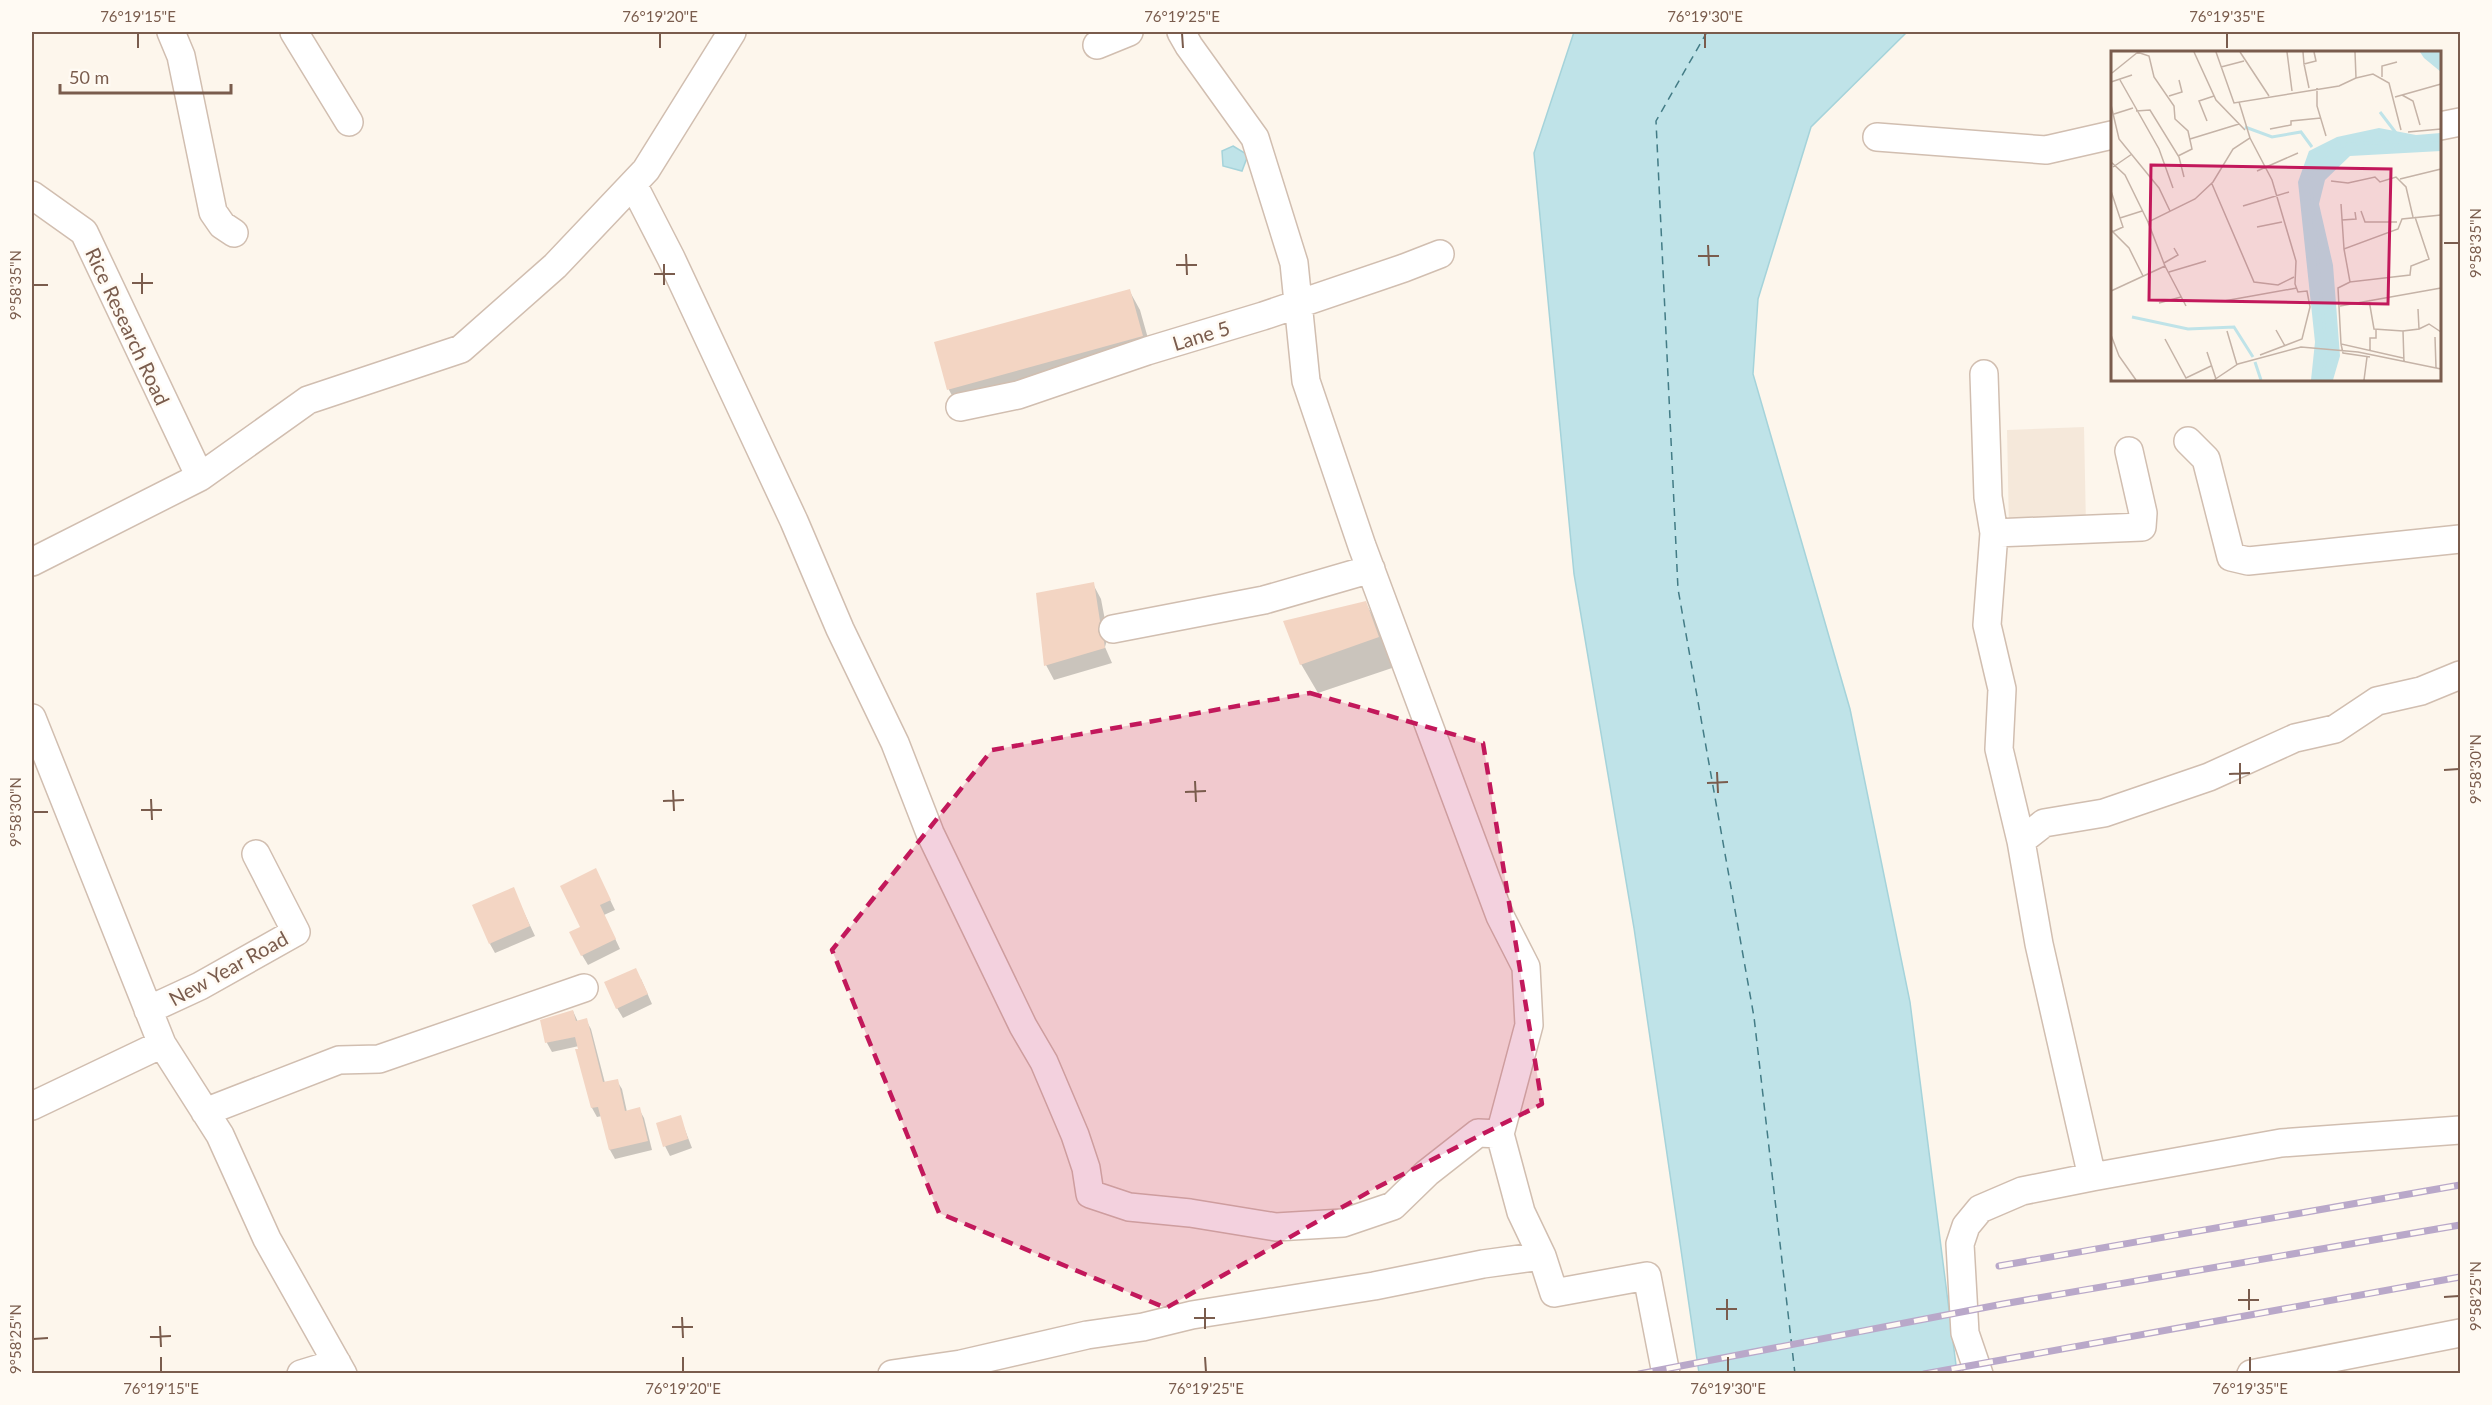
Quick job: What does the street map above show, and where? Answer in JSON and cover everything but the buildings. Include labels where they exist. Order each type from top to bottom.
[{"type":"street","points":[[171,32],[185,76],[213,212],[222,225],[234,233]]},
{"type":"street","points":[[294,32],[349,122]]},
{"type":"street","points":[[32,562],[200,477],[308,400],[461,349],[555,266],[646,170],[732,32]]},
{"type":"street","points":[[1098,45],[1129,32]]},
{"type":"street","points":[[1180,32],[1255,138],[1294,263],[1306,381],[1371,569],[1500,916],[1526,967],[1529,1025],[1500,1134],[1521,1212],[1542,1256],[1554,1293],[1647,1276],[1666,1374]]},
{"type":"street","points":[[2441,126],[2460,122]]},
{"type":"street","points":[[1877,137],[2046,150],[2111,135]]},
{"type":"street","points":[[633,184],[666,248],[786,502],[840,629],[895,743],[930,833],[1023,1026],[1044,1062],[1075,1135],[1086,1168],[1090,1194],[1129,1207],[1190,1213],[1276,1227],[1343,1223],[1393,1206],[1427,1173],[1478,1132],[1500,1134]]},
{"type":"street","name":"Rice Research Road","points":[[32,195],[84,232],[200,477]]},
{"type":"street","name":"Lane 5","points":[[960,407],[1018,395],[1404,268],[1440,254]]},
{"type":"street","points":[[1984,374],[1988,497],[1994,533],[1987,625],[2002,690],[1999,749],[2021,841],[2038,944],[2092,1177]]},
{"type":"street","points":[[2188,441],[2206,459],[2231,556],[2248,561],[2460,539]]},
{"type":"street","points":[[1994,533],[2142,527],[2144,513],[2129,451]]},
{"type":"street","points":[[1113,629],[1264,600],[1371,569]]},
{"type":"street","points":[[2021,841],[2044,823],[2104,813],[2209,777],[2295,738],[2335,729],[2377,701],[2421,691],[2460,675]]},
{"type":"street","points":[[32,718],[162,1044],[220,1135],[267,1239],[340,1368],[301,1374]]},
{"type":"street","name":"New Year Road","points":[[148,1011],[200,986],[296,932],[256,854]]},
{"type":"street","points":[[205,1112],[339,1060],[379,1059],[584,988]]},
{"type":"street","points":[[32,1106],[162,1044]]},
{"type":"street","points":[[1978,1374],[1965,1333],[1960,1244],[1966,1226],[1980,1209],[2022,1191],[2281,1143],[2460,1130]]},
{"type":"street","points":[[892,1374],[961,1364],[1087,1335],[1143,1327],[1192,1315],[1542,1256]]},
{"type":"street","points":[[2251,1374],[2290,1369],[2460,1333]]},
{"type":"highlighted area","points":[[1310,693],[1483,743],[1542,1104],[1374,1189],[1166,1308],[939,1213],[832,950],[992,750]]},
{"type":"shaded area","points":[[2084,427],[2086,527],[2009,529],[2007,430]]},
{"type":"water","points":[[1574,32],[1907,32],[1811,127],[1758,299],[1753,374],[1850,709],[1910,1002],[1957,1373],[1699,1373],[1634,928],[1574,574],[1534,153]]},
{"type":"water","points":[[1233,146],[1248,155],[1242,171],[1223,166],[1222,151]]},
{"type":"ferry route","points":[[1707,32],[1656,121],[1678,589],[1754,1017],[1795,1374]]},
{"type":"railway","points":[[1999,1266],[2460,1185]]},
{"type":"railway","points":[[1639,1374],[2003,1304],[2460,1225]]},
{"type":"railway","points":[[1924,1374],[2460,1277]]}]
